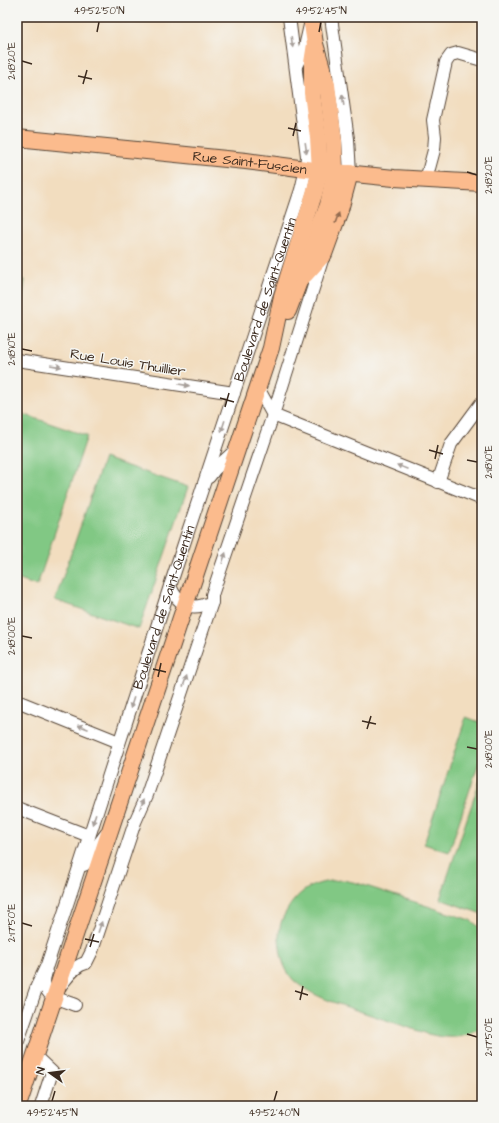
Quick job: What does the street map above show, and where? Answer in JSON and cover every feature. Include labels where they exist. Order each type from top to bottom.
[{"type":"main road","points":[[299,282],[298,270],[320,202],[334,141],[327,85],[315,44],[311,17]]},
{"type":"main road","points":[[299,282],[324,254],[340,210],[328,171],[329,156],[327,136],[318,85],[312,63],[315,44]]},
{"type":"main road","name":"Rue Saint-Fuscien","points":[[17,138],[427,181],[482,183]]},
{"type":"main road","name":"Boulevard de Saint-Quentin","points":[[18,1106],[271,348],[282,296],[314,194],[328,171]]},
{"type":"main road","name":"Boulevard de Saint-Quentin","points":[[271,348],[280,333],[299,282]]},
{"type":"street","points":[[289,17],[307,156],[328,171],[348,139],[331,17]]},
{"type":"street","points":[[295,67],[305,47],[311,17]]},
{"type":"street","points":[[427,181],[434,150],[435,137],[433,120],[446,62],[451,55],[458,53],[482,60]]},
{"type":"street","name":"Boulevard de Saint-Quentin","points":[[17,1044],[37,986],[47,965],[170,586],[302,190],[328,171]]},
{"type":"street","name":"Boulevard de Saint-Quentin","points":[[56,993],[72,971],[80,964],[86,963],[92,951],[135,822],[147,795],[212,602],[212,595],[273,414],[324,254]]},
{"type":"street","name":"Rue Louis Thuillier","points":[[17,360],[234,393]]},
{"type":"street","points":[[258,388],[273,414],[482,499]]},
{"type":"street","points":[[438,482],[451,444],[482,402]]},
{"type":"street","points":[[204,483],[214,470],[238,447]]},
{"type":"street","points":[[170,586],[176,599],[185,605],[194,607],[212,602]]},
{"type":"street","points":[[17,701],[119,742]]},
{"type":"street","points":[[17,808],[88,836]]},
{"type":"street","points":[[76,877],[111,827]]},
{"type":"street","points":[[47,965],[44,982],[46,990],[56,993],[75,1004]]},
{"type":"street","points":[[35,1056],[52,1072],[41,1106]]},
{"type":"green space","points":[[17,279],[25,280],[17,350]]},
{"type":"green space","points":[[17,412],[87,436],[37,586],[17,579]]},
{"type":"green space","points":[[104,458],[188,487],[139,629],[55,600]]},
{"type":"green space","points":[[466,717],[482,723],[482,753],[449,852],[424,844]]},
{"type":"green space","points":[[482,774],[482,914],[440,899]]},
{"type":"green space","points":[[343,880],[357,883],[470,920],[482,929],[482,1028],[475,1032],[456,1037],[443,1037],[428,1034],[326,999],[311,993],[294,981],[283,963],[279,943],[280,925],[284,916],[297,897],[310,887],[325,882]]}]
